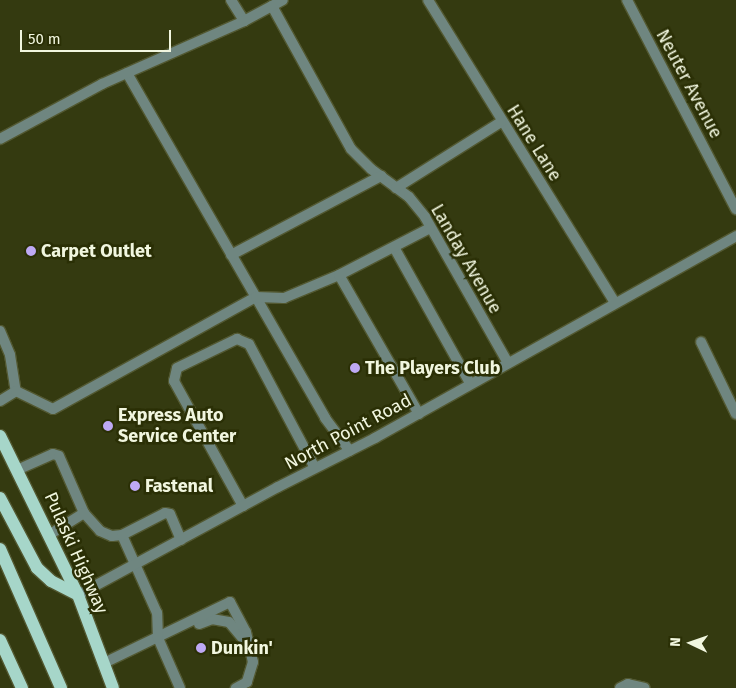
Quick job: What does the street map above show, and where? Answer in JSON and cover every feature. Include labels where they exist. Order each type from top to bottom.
[{"type":"main road","name":"Pulaski Highway","points":[[0,436],[78,595],[113,688]]},
{"type":"main road","points":[[0,498],[37,568],[51,581],[78,595]]},
{"type":"main road","points":[[0,549],[60,688]]},
{"type":"main road","points":[[0,640],[22,688]]},
{"type":"street","points":[[231,0],[244,22]]},
{"type":"street","points":[[0,139],[127,73],[244,22],[284,0]]},
{"type":"street","name":"Hane Lane","points":[[428,0],[501,122],[615,303]]},
{"type":"street","name":"Neuter Avenue","points":[[627,0],[736,209]]},
{"type":"street","name":"Landay Avenue","points":[[272,6],[351,150],[409,197],[430,228],[508,363]]},
{"type":"street","points":[[127,73],[326,418],[350,451]]},
{"type":"street","points":[[396,188],[501,122]]},
{"type":"street","points":[[231,255],[381,176]]},
{"type":"street","points":[[16,391],[53,409],[256,297],[284,298],[395,249],[430,228]]},
{"type":"street","name":"North Point Road","points":[[78,595],[419,414],[470,382],[508,363],[736,236]]},
{"type":"street","points":[[395,249],[470,382]]},
{"type":"street","points":[[339,275],[419,414]]},
{"type":"street","points":[[0,331],[10,355],[16,391]]},
{"type":"street","points":[[243,506],[174,381],[177,368],[237,339],[249,344],[315,468]]},
{"type":"street","points":[[700,342],[736,414]]},
{"type":"street","points":[[0,401],[16,391]]},
{"type":"street","points":[[17,470],[53,454],[58,456],[84,513],[100,531],[112,536],[122,535],[165,513],[170,514],[181,540]]},
{"type":"street","points":[[49,535],[84,513]]},
{"type":"street","points":[[122,535],[157,612],[158,638],[180,688]]},
{"type":"street","points":[[104,663],[230,602],[246,632],[253,662],[247,682],[236,688]]},
{"type":"street","points":[[170,632],[180,633],[212,619],[220,618],[229,622],[248,645]]},
{"type":"street","points":[[620,688],[628,684],[645,688]]},
{"type":"place","name":"Carpet Outlet","points":[[31,251]]},
{"type":"place","name":"The Players Club","points":[[355,368]]},
{"type":"place","name":"Express Auto Service Center","points":[[108,426]]},
{"type":"place","name":"Fastenal","points":[[135,486]]},
{"type":"place","name":"Dunkin'","points":[[201,648]]}]
